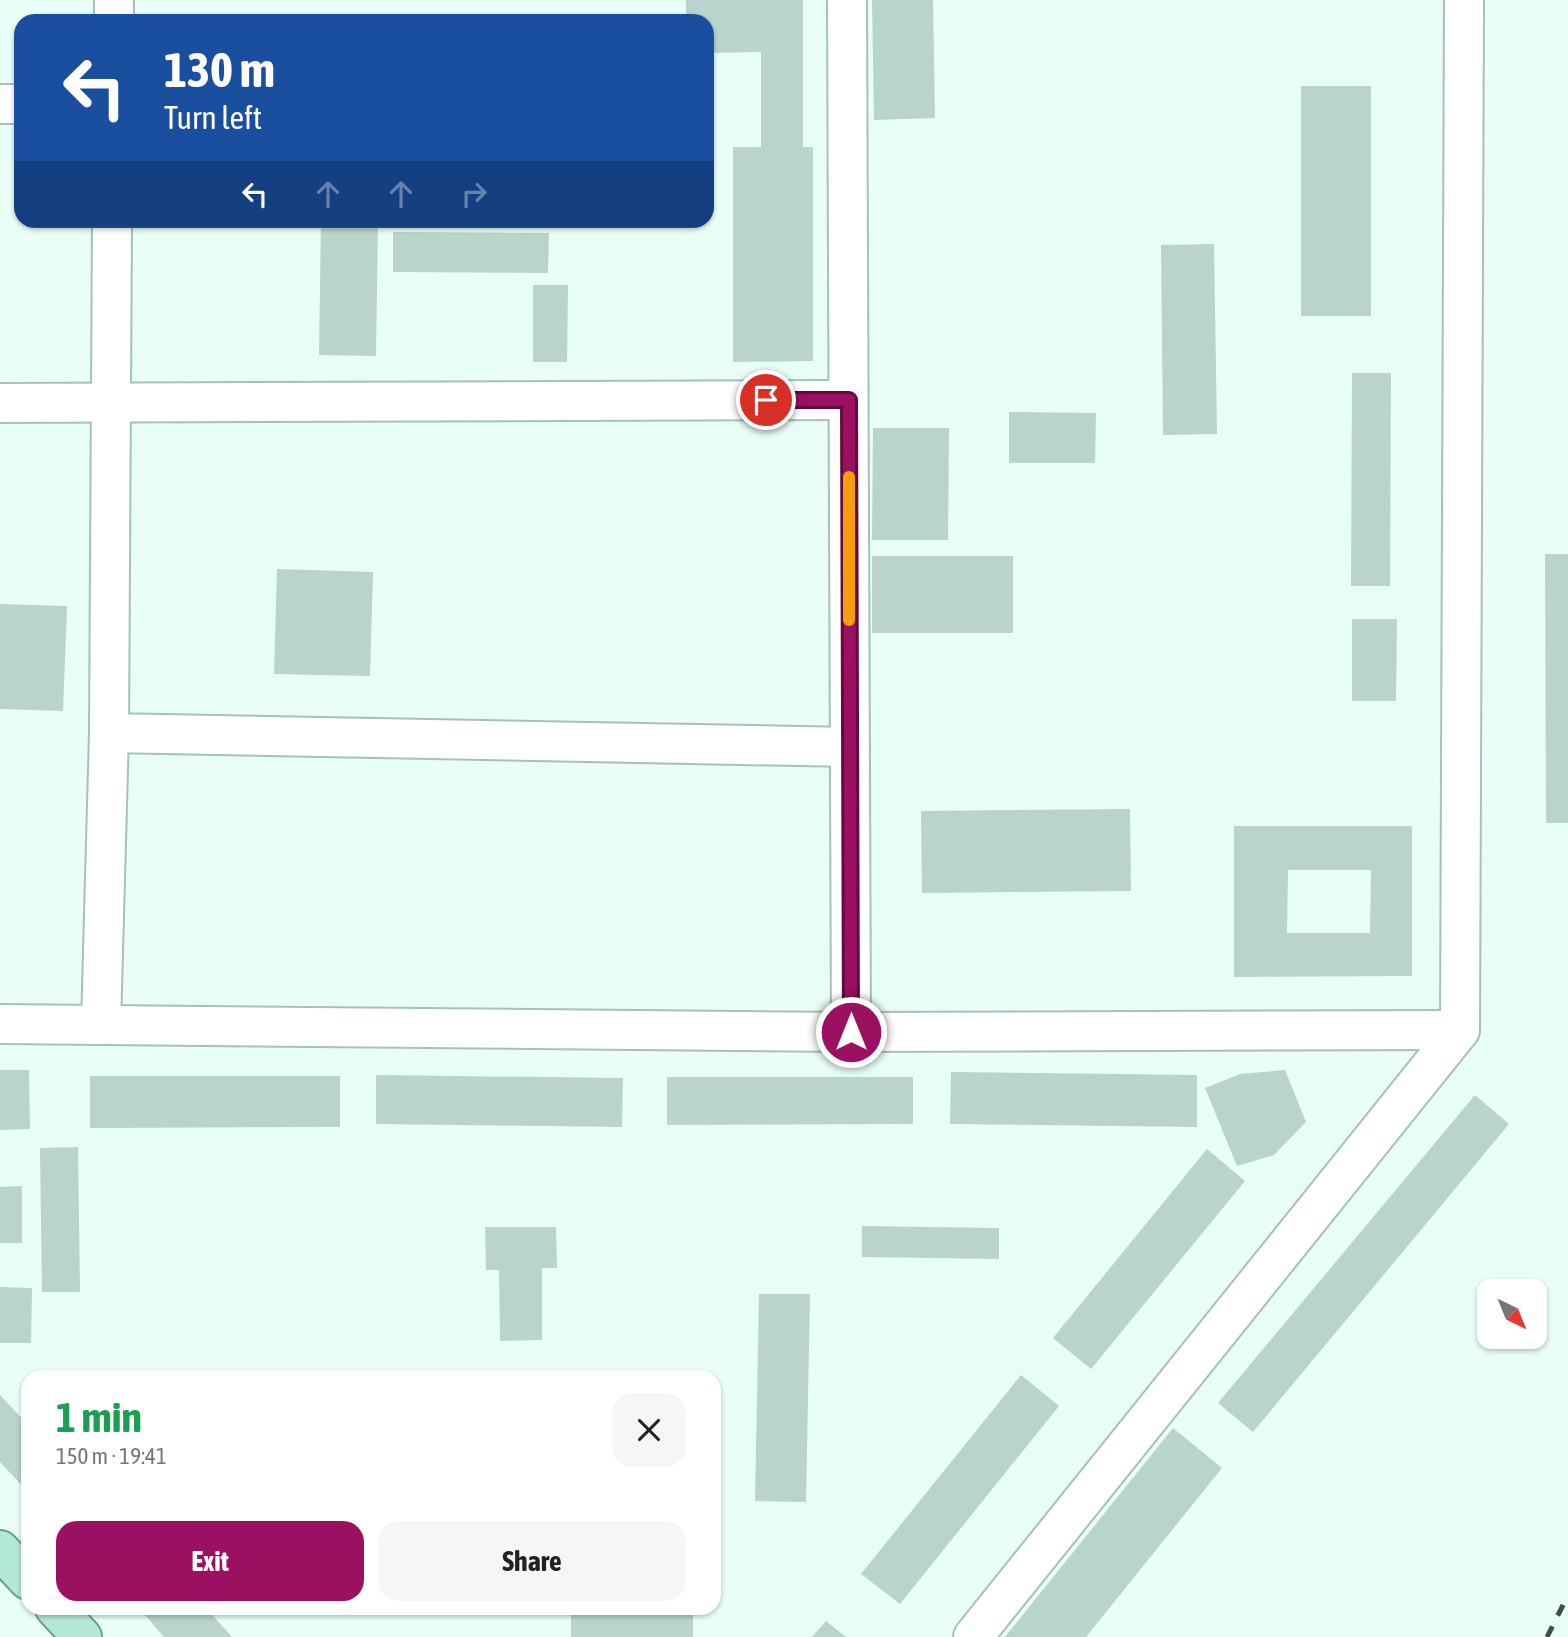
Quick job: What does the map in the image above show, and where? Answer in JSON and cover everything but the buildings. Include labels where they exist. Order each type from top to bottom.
[{"type":"main road","points":[[0,1550],[21,1572]]},
{"type":"main road","points":[[62,1615],[82,1637]]},
{"type":"street","points":[[847,0],[851,1032]]},
{"type":"street","points":[[972,1637],[1460,1030],[1464,0]]},
{"type":"street","points":[[101,1025],[108,733],[112,228]]},
{"type":"street","points":[[0,403],[849,400]]},
{"type":"street","points":[[108,733],[850,747]]},
{"type":"street","points":[[0,1024],[851,1032],[1460,1030]]},
{"type":"railway","points":[[1547,1637],[1568,1595]]},
{"type":"slow traffic","points":[[849,477],[849,620]]},
{"type":"route","points":[[766,400],[849,400],[851,1032]]}]
